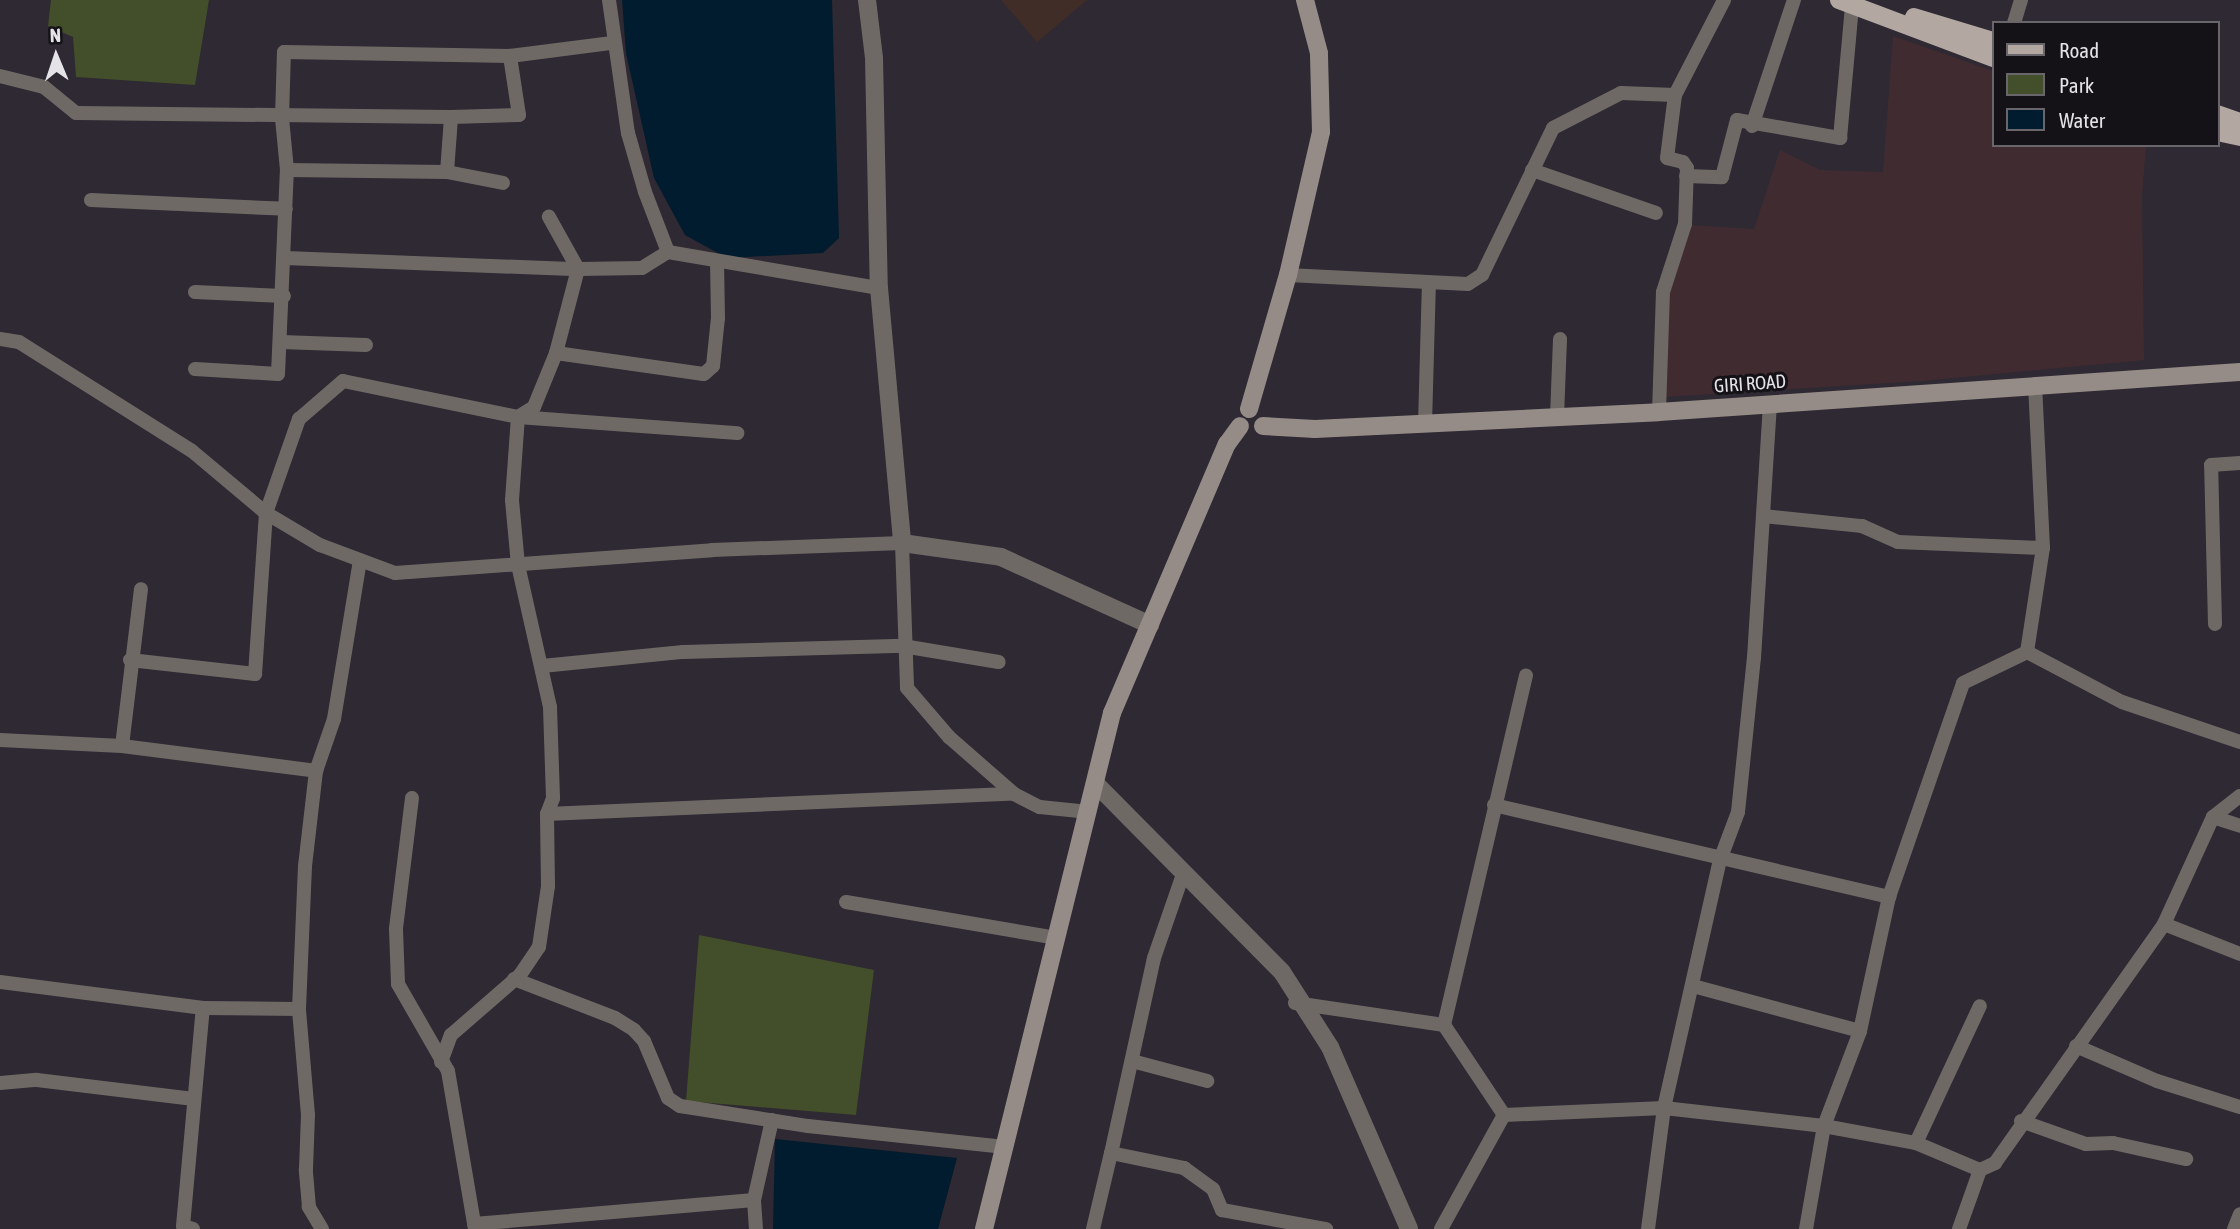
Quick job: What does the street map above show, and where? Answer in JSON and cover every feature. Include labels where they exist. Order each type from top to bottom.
[{"type":"main road","points":[[984,1229],[1112,713],[1227,444],[1240,426],[1241,414],[1249,409],[1288,275],[1321,132],[1320,53],[1306,0]]},
{"type":"main road","points":[[1852,2],[1992,41]]},
{"type":"main road","points":[[1852,2],[1992,58]]},
{"type":"main road","points":[[2219,115],[2240,122]]},
{"type":"main road","points":[[2219,132],[2240,137]]},
{"type":"main road","name":"GIRI ROAD","points":[[1263,426],[1315,429],[1660,412],[2035,384],[2240,372]]},
{"type":"main road","points":[[1240,426],[1254,433],[1263,426],[1262,414],[1249,409]]},
{"type":"street","points":[[609,0],[612,43],[628,133],[645,192],[668,252]]},
{"type":"street","points":[[867,0],[874,58],[878,288],[902,543],[903,646],[907,688],[949,737],[1014,794],[1040,807],[1093,798]]},
{"type":"street","points":[[1660,412],[1663,292],[1685,224],[1686,176],[1683,162],[1667,158],[1675,95],[1724,0]]},
{"type":"street","points":[[1752,126],[1794,0]]},
{"type":"street","points":[[2015,21],[2021,0]]},
{"type":"street","points":[[1686,176],[1722,177],[1737,120],[1752,126],[1840,138],[1852,2]]},
{"type":"street","points":[[195,369],[278,374],[284,296],[287,170],[282,118],[285,52],[510,56],[612,43]]},
{"type":"street","points":[[0,76],[44,87],[76,113],[282,118],[519,115],[510,56]]},
{"type":"street","points":[[1288,275],[1468,284],[1482,275],[1553,128],[1621,93],[1675,95]]},
{"type":"street","points":[[447,172],[452,117]]},
{"type":"street","points":[[287,170],[447,172],[503,183]]},
{"type":"street","points":[[1532,170],[1656,213]]},
{"type":"street","points":[[91,200],[286,209]]},
{"type":"street","points":[[519,417],[534,407],[556,353],[578,269],[549,217]]},
{"type":"street","points":[[285,258],[578,269],[642,268],[668,252],[717,263],[878,288]]},
{"type":"street","points":[[556,353],[704,374],[713,366],[719,318],[717,263]]},
{"type":"street","points":[[1425,424],[1429,284]]},
{"type":"street","points":[[195,292],[284,296]]},
{"type":"street","points":[[0,339],[19,342],[192,451],[266,513],[320,545],[395,573],[712,550],[902,543],[1001,557],[1150,625]]},
{"type":"street","points":[[1557,417],[1560,339]]},
{"type":"street","points":[[281,342],[366,345]]},
{"type":"street","points":[[130,660],[255,674],[266,513],[299,419],[343,381],[519,417],[737,433]]},
{"type":"street","points":[[2027,652],[2043,548],[2035,384]]},
{"type":"street","points":[[1648,1229],[1664,1108],[1720,860],[1738,812],[1770,404]]},
{"type":"street","points":[[441,1062],[451,1035],[514,979],[539,947],[548,886],[547,814],[553,798],[551,733],[542,666],[518,565],[512,500],[519,417]]},
{"type":"street","points":[[2215,624],[2211,465],[2240,463]]},
{"type":"street","points":[[1763,516],[1862,526],[1898,542],[2043,548]]},
{"type":"street","points":[[322,1229],[309,1207],[308,1115],[299,1009],[305,866],[316,771],[334,719],[360,560]]},
{"type":"street","points":[[122,746],[130,660],[141,589]]},
{"type":"street","points":[[542,666],[682,652],[903,646],[999,662]]},
{"type":"street","points":[[2027,652],[2122,702],[2240,742]]},
{"type":"street","points":[[1806,1229],[1824,1126],[1860,1031],[1889,897],[1962,683],[2027,652]]},
{"type":"street","points":[[1504,1115],[1444,1025],[1526,676]]},
{"type":"street","points":[[0,740],[122,746],[316,771]]},
{"type":"street","points":[[547,814],[1014,794]]},
{"type":"street","points":[[1959,1229],[1980,1170],[1995,1163],[2021,1121],[2164,924],[2213,817],[2240,796]]},
{"type":"street","points":[[412,798],[396,929],[398,984],[448,1071],[474,1227],[754,1200]]},
{"type":"street","points":[[1093,798],[1181,880],[1265,964],[1299,1003],[1339,1085],[1398,1229]]},
{"type":"street","points":[[1093,798],[1270,957],[1351,1091],[1409,1229]]},
{"type":"street","points":[[1494,805],[1720,860],[1889,897]]},
{"type":"street","points":[[2213,817],[2240,826]]},
{"type":"street","points":[[1093,1229],[1154,958],[1181,880]]},
{"type":"street","points":[[846,902],[1056,938]]},
{"type":"street","points":[[2164,924],[2240,954]]},
{"type":"street","points":[[514,979],[605,1014],[634,1030],[644,1041],[668,1098],[680,1106],[772,1120],[1005,1147]]},
{"type":"street","points":[[0,982],[203,1008],[299,1009]]},
{"type":"street","points":[[1693,986],[1860,1031]]},
{"type":"street","points":[[1299,1003],[1444,1025]]},
{"type":"street","points":[[1916,1143],[1980,1006]]},
{"type":"street","points":[[193,1229],[183,1226],[203,1008]]},
{"type":"street","points":[[2076,1046],[2157,1081],[2240,1107]]},
{"type":"street","points":[[1132,1062],[1206,1081]]},
{"type":"street","points":[[0,1083],[37,1080],[194,1099]]},
{"type":"street","points":[[1504,1115],[1664,1108],[1824,1126],[1916,1143],[1980,1170]]},
{"type":"street","points":[[1441,1229],[1504,1115]]},
{"type":"street","points":[[756,1229],[754,1200],[772,1120]]},
{"type":"street","points":[[2021,1121],[2085,1144],[2113,1143],[2186,1159]]},
{"type":"street","points":[[1111,1153],[1184,1168],[1213,1189],[1222,1210],[1325,1229]]},
{"type":"street","points":[[2234,1229],[2240,1214]]},
{"type":"shaded area","points":[[1001,0],[1087,0],[1037,42]]},
{"type":"shaded area","points":[[1893,36],[1992,71],[1992,147],[2146,147],[2142,196],[2144,360],[1921,381],[1663,397],[1667,291],[1688,225],[1754,229],[1780,150],[1820,170],[1883,172]]},
{"type":"green space","points":[[51,0],[209,0],[195,85],[76,77],[73,37],[48,26]]},
{"type":"green space","points":[[699,935],[874,970],[856,1115],[686,1101]]},
{"type":"water","points":[[622,0],[832,0],[839,238],[823,253],[727,258],[685,235],[654,178],[626,53]]},
{"type":"water","points":[[775,1139],[957,1158],[938,1229],[773,1229]]}]
